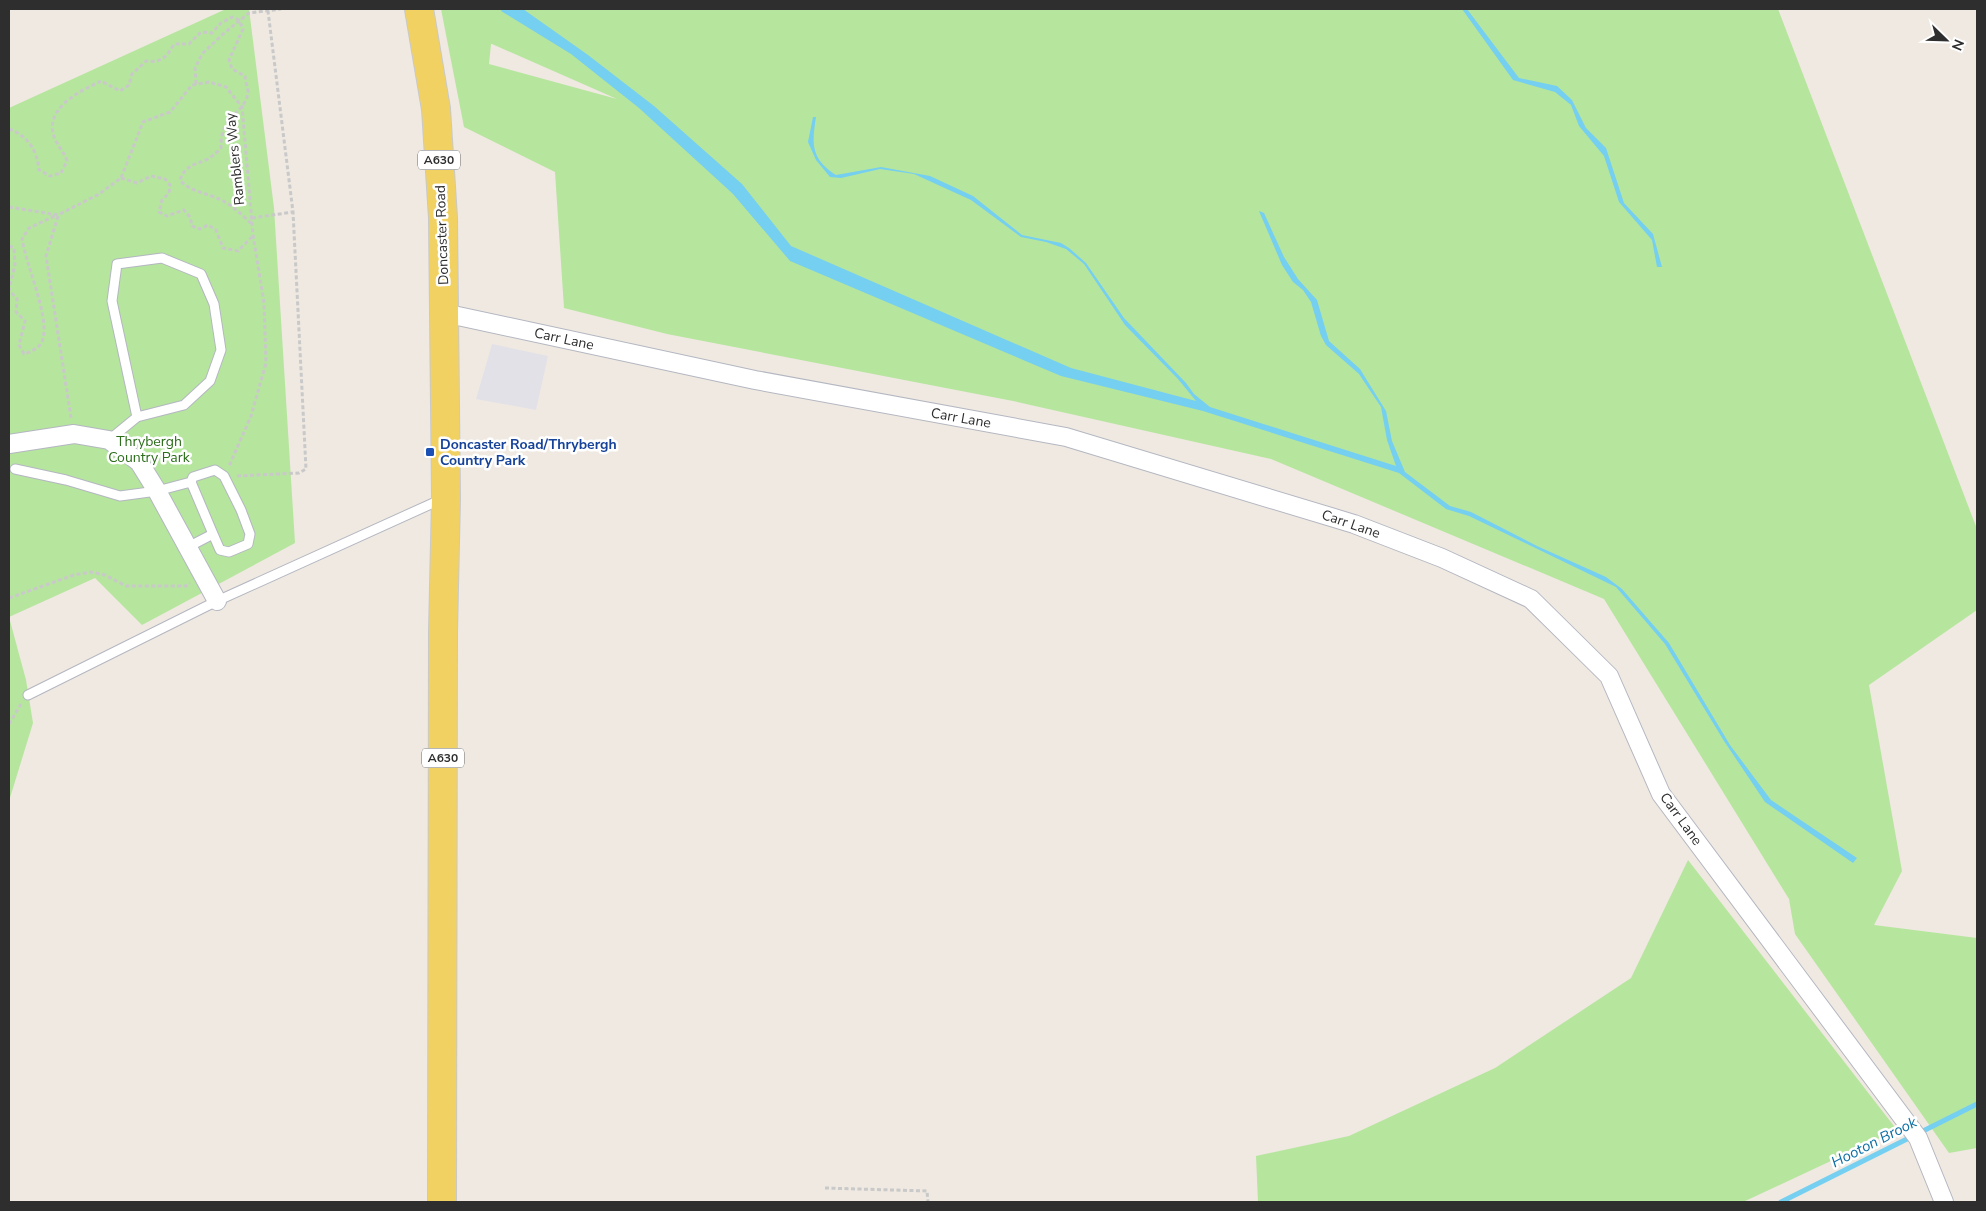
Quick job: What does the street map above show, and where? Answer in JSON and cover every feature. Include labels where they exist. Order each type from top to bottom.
[{"type":"main road","name":"Doncaster Road","points":[[419,9],[436,109],[443,218],[444,313]]},
{"type":"main road","name":"A630","points":[[442,1202],[443,632],[446,498],[444,313]]},
{"type":"street","name":"Carr Lane","points":[[444,313],[755,380],[1066,437],[1354,524],[1442,558],[1531,599],[1609,676],[1661,794],[1918,1138],[1944,1202]]},
{"type":"street","points":[[9,444],[74,434],[109,440],[139,462],[157,491],[217,601]]},
{"type":"lane","points":[[109,440],[137,417],[184,405],[210,381],[221,350],[214,304],[201,274],[162,258],[117,264],[112,300],[137,417]]},
{"type":"lane","points":[[15,469],[66,480],[120,496],[157,491],[191,482],[193,477],[215,470],[224,476],[250,534],[248,544],[229,552],[220,550],[191,482]]},
{"type":"lane","points":[[28,694],[217,601],[446,498]]},
{"type":"lane","points":[[188,547],[213,534]]},
{"type":"path","points":[[9,246],[14,248],[15,264],[9,290],[17,299],[16,312],[25,321],[19,345],[24,354],[35,351],[44,338],[41,306],[25,259],[22,239],[29,228],[100,194],[120,178],[143,122],[170,112],[192,85],[196,84],[196,68],[202,54],[239,20],[249,14],[281,9]]},
{"type":"path","points":[[224,476],[299,473],[306,468],[293,212],[268,11]]},
{"type":"path","points":[[9,129],[28,139],[38,156],[38,170],[50,176],[61,173],[67,161],[63,150],[56,141],[52,128],[57,113],[68,98],[101,81],[120,90],[130,85],[132,74],[146,62],[157,62],[167,56],[174,44],[189,44],[201,32],[212,33],[221,23],[232,17],[239,20],[243,29],[229,60],[232,69],[245,76],[248,92],[242,107],[228,119],[220,134],[221,148],[209,158],[194,163],[183,171],[180,180],[186,188],[206,192],[226,202],[252,224]]},
{"type":"path","name":"Ramblers Way","points":[[196,84],[209,82],[226,87],[242,107],[253,235],[264,303],[266,363],[250,416],[224,476]]},
{"type":"path","points":[[120,178],[137,183],[151,176],[164,179],[170,185],[169,193],[162,200],[159,212],[167,216],[184,210],[190,217],[192,226],[200,229],[208,225],[216,230],[223,248],[238,251],[253,235]]},
{"type":"path","points":[[9,207],[58,215]]},
{"type":"path","points":[[252,218],[293,212]]},
{"type":"path","points":[[58,215],[46,256],[74,434]]},
{"type":"path","points":[[9,598],[74,575],[92,572],[105,575],[126,586],[186,586],[203,576]]},
{"type":"path","points":[[9,724],[10,719],[28,694]]},
{"type":"path","points":[[824,1188],[927,1191],[928,1202]]},
{"type":"shaded area","points":[[492,344],[548,356],[536,410],[476,399]]},
{"type":"green space","name":"Thrybergh Country Park","points":[[226,9],[249,9],[274,208],[295,543],[142,625],[95,578],[9,617],[9,108]]},
{"type":"green space","points":[[441,9],[1778,9],[1977,529],[1977,610],[1869,685],[1902,871],[1874,925],[1977,938],[1977,1148],[1949,1153],[1795,934],[1789,899],[1604,599],[1271,459],[1013,401],[667,334],[564,308],[555,172],[464,127]],"holes":[[[492,44],[617,99],[489,64]]]},
{"type":"green space","points":[[9,617],[26,680],[33,723],[9,801]]},
{"type":"green space","points":[[1688,860],[1897,1130],[1743,1202],[1258,1202],[1256,1156],[1349,1136],[1495,1068],[1631,978]]},
{"type":"water","points":[[502,9],[523,9],[588,55],[654,106],[742,184],[791,246],[1071,368],[1196,401],[1178,379],[1125,325],[1084,264],[1066,249],[1046,242],[1021,237],[971,200],[914,174],[880,169],[841,178],[830,177],[816,160],[808,142],[813,117],[816,117],[814,142],[817,156],[836,175],[881,167],[930,176],[973,196],[1022,235],[1061,243],[1069,248],[1086,263],[1124,318],[1186,383],[1194,394],[1210,407],[1396,466],[1387,440],[1381,407],[1359,374],[1326,345],[1321,336],[1311,302],[1303,290],[1293,282],[1282,265],[1259,211],[1264,213],[1284,257],[1298,279],[1317,300],[1329,341],[1360,369],[1386,411],[1392,441],[1405,472],[1450,506],[1471,512],[1537,546],[1606,577],[1622,589],[1669,643],[1730,745],[1771,800],[1857,858],[1853,863],[1765,802],[1724,741],[1665,644],[1616,587],[1469,516],[1446,509],[1399,473],[1203,411],[1061,376],[790,261],[733,194],[639,108],[571,54],[501,11]]},
{"type":"water","points":[[1462,9],[1467,9],[1519,78],[1557,86],[1572,100],[1586,128],[1606,148],[1624,203],[1653,234],[1662,267],[1657,267],[1652,240],[1619,202],[1604,156],[1579,126],[1571,105],[1555,92],[1513,80]]},
{"type":"waterway","name":"Hooton Brook","points":[[1781,1202],[1977,1104]]},
{"type":"place","name":"Doncaster Road/Thrybergh Country Park","points":[[430,452]]}]
